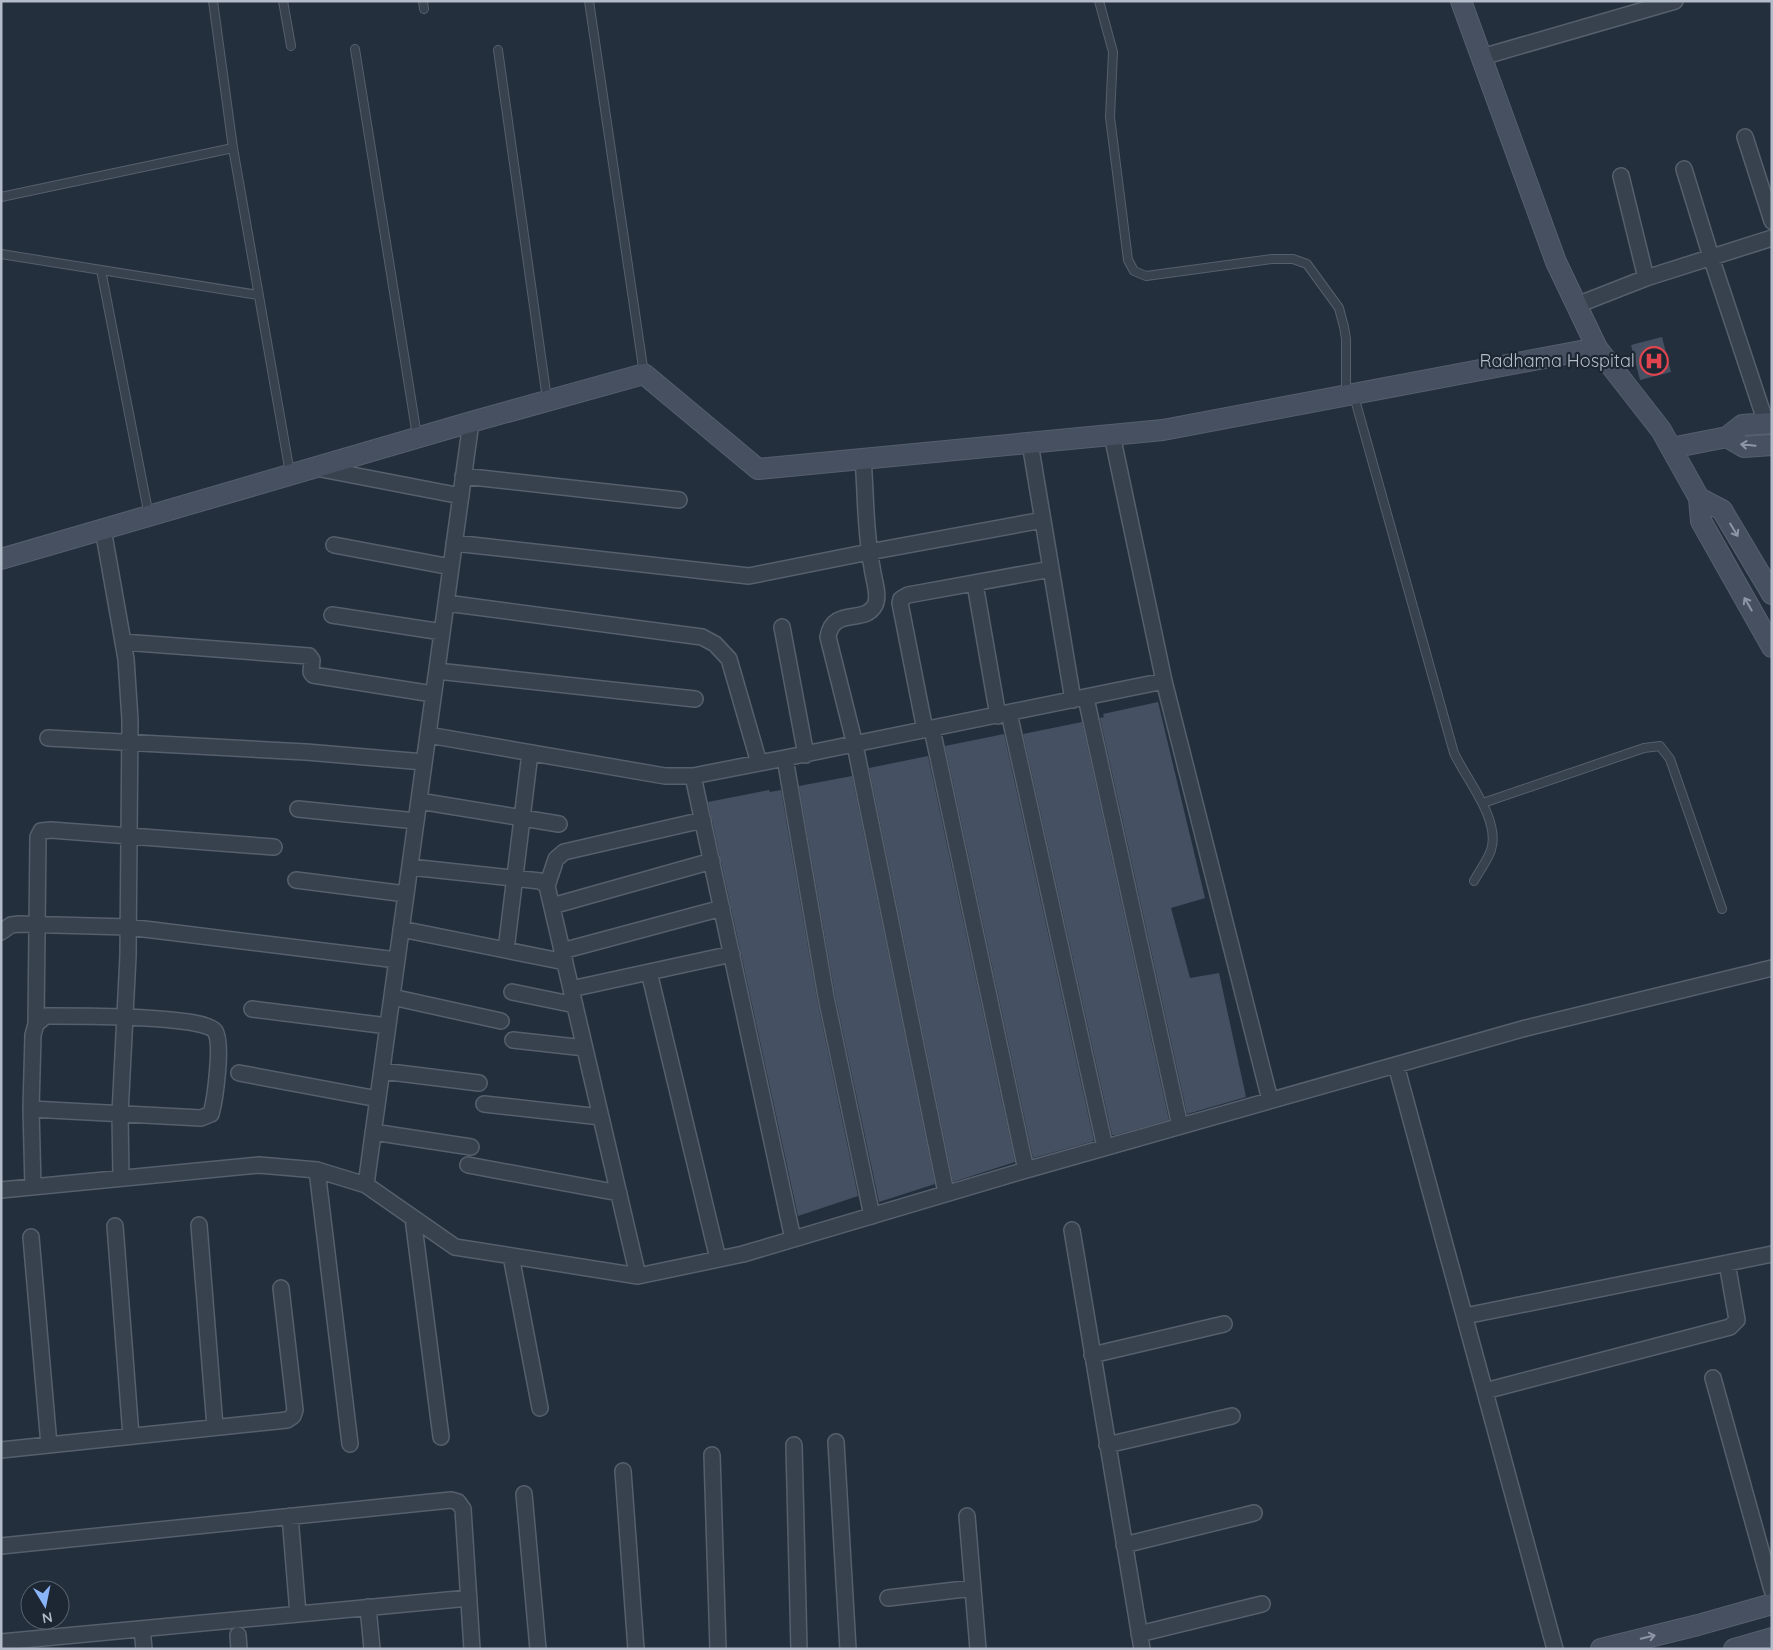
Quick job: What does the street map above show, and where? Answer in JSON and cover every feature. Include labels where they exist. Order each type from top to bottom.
[{"type":"street","points":[[1461,1],[1556,262],[1597,348],[1661,430],[1699,498],[1701,522],[1772,647]]},
{"type":"street","points":[[1482,57],[1675,1]]},
{"type":"street","points":[[1745,137],[1772,221]]},
{"type":"street","points":[[1671,448],[1727,437],[1742,426],[1769,423],[1711,257],[1684,169]]},
{"type":"street","points":[[1621,176],[1646,278]]},
{"type":"street","points":[[1577,305],[1646,278],[1772,238]]},
{"type":"street","points":[[1,559],[471,422],[644,374],[758,469],[1163,430],[1597,348]]},
{"type":"street","points":[[366,1185],[471,422]]},
{"type":"street","points":[[1112,435],[1164,681],[1270,1100]]},
{"type":"street","points":[[1727,437],[1744,447],[1772,445]]},
{"type":"street","points":[[1030,443],[1052,569],[1079,699],[1180,1126]]},
{"type":"street","points":[[863,459],[869,552],[876,595],[875,605],[869,612],[837,620],[830,627],[828,637],[855,745],[946,1193]]},
{"type":"street","points":[[314,468],[461,496]]},
{"type":"street","points":[[463,476],[679,500]]},
{"type":"street","points":[[1699,498],[1722,510],[1772,594]]},
{"type":"street","points":[[454,543],[749,576],[1043,520]]},
{"type":"street","points":[[103,529],[123,642],[130,711],[128,927],[120,1114],[121,1178]]},
{"type":"street","points":[[334,545],[451,567]]},
{"type":"street","points":[[1026,1170],[900,603],[901,599],[908,595],[1052,569]]},
{"type":"street","points":[[975,584],[1105,1147]]},
{"type":"street","points":[[446,603],[702,637],[715,644],[729,659],[758,763]]},
{"type":"street","points":[[332,616],[442,632]]},
{"type":"street","points":[[782,627],[806,755]]},
{"type":"street","points":[[123,642],[309,656],[312,660],[311,672],[313,676],[433,694]]},
{"type":"street","points":[[437,672],[695,698]]},
{"type":"street","points":[[428,735],[665,776],[693,776],[806,755],[1164,681]]},
{"type":"street","points":[[48,738],[306,752],[424,762]]},
{"type":"street","points":[[506,950],[530,753]]},
{"type":"street","points":[[785,758],[826,997],[872,1216]]},
{"type":"street","points":[[693,776],[793,1239]]},
{"type":"street","points":[[419,801],[559,824]]},
{"type":"street","points":[[298,810],[416,821]]},
{"type":"street","points":[[638,1276],[547,886],[556,859],[564,852],[703,820]]},
{"type":"street","points":[[32,1187],[31,1109],[33,1035],[36,1024],[38,837],[41,831],[129,835],[274,847]]},
{"type":"street","points":[[552,906],[712,861]]},
{"type":"street","points":[[410,868],[540,881],[547,886]]},
{"type":"street","points":[[296,880],[406,894]]},
{"type":"street","points":[[401,929],[506,950],[563,956],[722,908]]},
{"type":"street","points":[[1,932],[11,925],[128,927],[397,960]]},
{"type":"street","points":[[571,989],[732,954]]},
{"type":"street","points":[[1,1190],[259,1165],[318,1170],[366,1185],[455,1247],[638,1276],[743,1254],[1105,1147],[1526,1028],[1772,968]]},
{"type":"street","points":[[649,972],[718,1259]]},
{"type":"street","points":[[512,992],[574,1004]]},
{"type":"street","points":[[392,997],[501,1021]]},
{"type":"street","points":[[252,1009],[388,1026]]},
{"type":"street","points":[[31,1109],[200,1118],[211,1114],[215,1102],[219,1044],[215,1031],[208,1026],[193,1023],[125,1016],[46,1016],[36,1024]]},
{"type":"street","points":[[513,1040],[585,1048]]},
{"type":"street","points":[[1396,1065],[1555,1649]]},
{"type":"street","points":[[382,1070],[479,1082]]},
{"type":"street","points":[[239,1073],[378,1100]]},
{"type":"street","points":[[484,1104],[601,1117]]},
{"type":"street","points":[[373,1132],[471,1147]]},
{"type":"street","points":[[468,1165],[619,1193]]},
{"type":"street","points":[[318,1170],[350,1444]]},
{"type":"street","points":[[413,1218],[441,1437]]},
{"type":"street","points":[[199,1224],[215,1427]]},
{"type":"street","points":[[115,1226],[131,1436]]},
{"type":"street","points":[[1072,1230],[1141,1641],[1262,1604]]},
{"type":"street","points":[[31,1237],[49,1445]]},
{"type":"street","points":[[1464,1316],[1772,1254]]},
{"type":"street","points":[[510,1256],[540,1408]]},
{"type":"street","points":[[1485,1391],[1730,1327],[1736,1320],[1726,1263]]},
{"type":"street","points":[[1,1450],[287,1420],[293,1416],[295,1410],[281,1288]]},
{"type":"street","points":[[1092,1355],[1224,1324]]},
{"type":"street","points":[[1713,1378],[1772,1590]]},
{"type":"street","points":[[1107,1445],[1232,1416]]},
{"type":"street","points":[[836,1442],[848,1649]]},
{"type":"street","points":[[794,1445],[799,1649]]},
{"type":"street","points":[[712,1455],[718,1649]]},
{"type":"street","points":[[623,1471],[636,1649]]},
{"type":"street","points":[[524,1494],[538,1649]]},
{"type":"street","points":[[1,1546],[450,1500],[458,1502],[462,1509],[472,1649]]},
{"type":"street","points":[[1124,1544],[1254,1514]]},
{"type":"street","points":[[290,1516],[298,1614]]},
{"type":"street","points":[[967,1516],[978,1649]]},
{"type":"street","points":[[888,1598],[973,1588]]},
{"type":"street","points":[[1,1642],[42,1644],[142,1628],[469,1598]]},
{"type":"street","points":[[1601,1649],[1772,1604]]},
{"type":"street","points":[[368,1607],[372,1649]]},
{"type":"street","points":[[142,1628],[144,1649]]},
{"type":"street","points":[[1734,1649],[1772,1638]]},
{"type":"lane","points":[[214,1],[233,148],[290,475]]},
{"type":"lane","points":[[283,1],[290,46]]},
{"type":"lane","points":[[590,1],[644,374]]},
{"type":"lane","points":[[1099,1],[1113,52],[1110,117],[1128,260],[1134,272],[1146,276],[1272,259],[1293,259],[1307,264],[1339,308],[1346,340],[1350,395],[1454,753],[1483,803],[1492,829],[1492,849],[1474,881]]},
{"type":"lane","points":[[355,49],[417,438]]},
{"type":"lane","points":[[498,50],[547,401]]},
{"type":"lane","points":[[1,197],[233,148]]},
{"type":"lane","points":[[1,254],[258,295]]},
{"type":"lane","points":[[102,270],[149,516]]},
{"type":"lane","points":[[1483,803],[1644,748],[1660,746],[1670,758],[1722,909]]},
{"type":"building","points":[[1662,337],[1671,372],[1640,380],[1631,345]]},
{"type":"building","points":[[1158,702],[1205,898],[1171,908],[1190,978],[1219,973],[1246,1097],[1187,1114],[1100,718],[1104,717],[1103,714]]},
{"type":"building","points":[[1082,722],[1169,1120],[1115,1135],[1112,1135],[1023,734]]},
{"type":"building","points":[[1004,734],[1094,1141],[1033,1158],[945,746]]},
{"type":"building","points":[[928,756],[1015,1162],[953,1182],[869,768]]},
{"type":"building","points":[[852,776],[935,1184],[879,1202],[835,995],[799,786]]},
{"type":"building","points":[[769,790],[770,792],[781,790],[817,999],[858,1196],[798,1216],[708,802]]},
{"type":"place","name":"Radhama Hospital","points":[[1654,361]]}]
